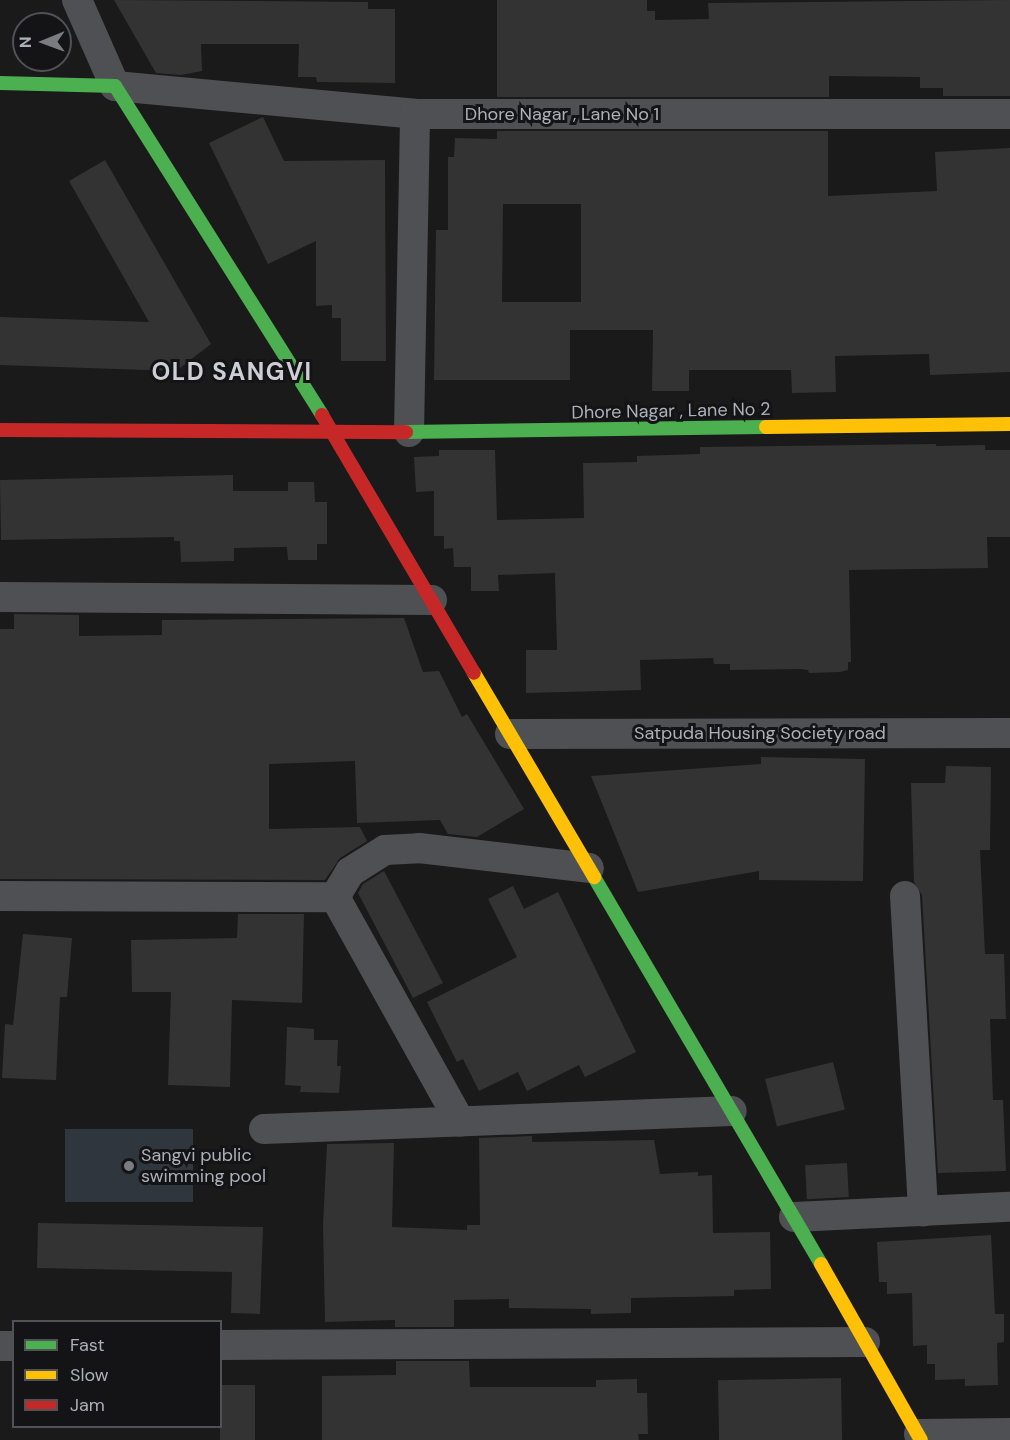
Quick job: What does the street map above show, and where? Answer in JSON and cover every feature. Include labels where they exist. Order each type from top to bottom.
[{"type":"street","points":[[76,0],[115,86],[333,433],[794,1217],[920,1437],[1010,1433]]},
{"type":"street","points":[[0,83],[115,86]]},
{"type":"street","name":"Dhore Nagar , Lane No 1","points":[[115,86],[415,114],[1010,114]]},
{"type":"street","points":[[410,432],[415,114]]},
{"type":"street","name":"Dhore Nagar , Lane No 2","points":[[0,430],[333,433],[1010,424]]},
{"type":"street","points":[[0,597],[432,600]]},
{"type":"street","name":"Satpuda Housing Society road","points":[[510,734],[1010,733]]},
{"type":"street","points":[[335,897],[350,872],[385,850],[419,848],[589,868]]},
{"type":"street","points":[[0,896],[335,897]]},
{"type":"street","points":[[906,896],[923,1211]]},
{"type":"street","points":[[335,897],[460,1122]]},
{"type":"street","points":[[264,1129],[732,1111]]},
{"type":"street","points":[[794,1217],[1010,1207]]},
{"type":"street","points":[[222,1345],[865,1342]]},
{"type":"shaded area","name":"Sangvi public swimming pool","points":[[65,1129],[193,1129],[193,1202],[65,1202]]},
{"type":"building","points":[[114,0],[368,2],[368,9],[395,9],[395,83],[317,82],[316,77],[298,77],[299,44],[201,44],[202,71],[181,75],[156,73]]},
{"type":"building","points":[[497,0],[647,0],[647,11],[655,11],[655,20],[709,19],[708,3],[1010,0],[1010,96],[943,96],[943,88],[920,88],[920,77],[829,76],[829,97],[497,97]]},
{"type":"building","points":[[263,117],[284,161],[385,160],[386,361],[341,361],[341,318],[332,318],[332,305],[316,306],[316,241],[268,264],[209,143]]},
{"type":"building","points":[[497,131],[828,131],[828,196],[937,191],[935,152],[1010,148],[1010,372],[930,375],[929,354],[835,356],[836,392],[792,393],[791,370],[689,370],[689,391],[652,391],[653,330],[570,330],[570,380],[434,380],[436,230],[448,230],[448,157],[454,157],[455,138],[497,139]],"holes":[[[503,204],[581,204],[581,302],[502,302]]]},
{"type":"building","points":[[105,160],[211,344],[176,371],[0,365],[0,317],[149,322],[69,181]]},
{"type":"building","points":[[936,444],[936,446],[985,445],[985,450],[1010,450],[1010,537],[987,537],[988,568],[849,570],[851,662],[848,662],[848,670],[840,672],[809,673],[808,670],[801,669],[730,670],[730,664],[714,664],[713,658],[640,660],[641,690],[526,693],[526,650],[557,650],[555,573],[498,575],[499,591],[471,591],[471,567],[454,567],[453,548],[444,549],[444,536],[434,536],[434,491],[416,492],[414,457],[439,456],[439,450],[495,450],[497,520],[584,518],[583,463],[637,462],[637,456],[700,454],[700,447]]},
{"type":"building","points":[[233,475],[233,491],[288,491],[288,482],[314,482],[315,502],[327,502],[327,544],[317,544],[317,560],[288,560],[287,547],[234,548],[234,561],[181,562],[180,541],[174,541],[174,537],[1,540],[0,480]]},
{"type":"building","points":[[14,614],[79,615],[79,636],[162,635],[162,620],[404,618],[423,672],[439,671],[462,717],[467,714],[524,809],[477,837],[448,834],[440,820],[357,823],[355,761],[269,764],[269,829],[360,827],[367,841],[340,858],[325,880],[0,879],[0,629],[14,629]]},
{"type":"building","points":[[761,757],[865,759],[863,881],[759,880],[759,871],[638,892],[591,776],[761,764]]},
{"type":"building","points":[[946,766],[991,767],[990,850],[980,850],[985,954],[1004,954],[1006,1019],[990,1019],[993,1100],[1003,1100],[1006,1171],[938,1173],[922,895],[914,882],[911,783],[945,783]]},
{"type":"building","points":[[384,871],[443,983],[413,998],[358,893],[363,884]]},
{"type":"building","points":[[513,886],[524,909],[558,892],[636,1052],[585,1077],[579,1065],[527,1091],[518,1072],[479,1091],[463,1059],[457,1062],[427,1002],[517,957],[488,899]]},
{"type":"building","points":[[238,914],[304,914],[302,1003],[232,1000],[230,1087],[168,1085],[171,992],[132,992],[131,940],[237,938]]},
{"type":"building","points":[[23,934],[72,938],[67,997],[60,997],[56,1080],[2,1078],[5,1024],[13,1025]]},
{"type":"building","points":[[287,1027],[314,1029],[314,1040],[338,1040],[337,1066],[341,1066],[339,1093],[300,1092],[301,1086],[285,1085]]},
{"type":"building","points":[[833,1062],[845,1110],[777,1126],[765,1079]]},
{"type":"building","points":[[532,1136],[532,1142],[654,1140],[660,1174],[698,1172],[698,1176],[712,1175],[713,1233],[770,1232],[771,1289],[734,1290],[734,1296],[631,1298],[631,1313],[591,1314],[591,1309],[509,1308],[509,1299],[454,1300],[454,1327],[395,1327],[395,1320],[325,1322],[323,1225],[327,1144],[394,1143],[392,1227],[467,1230],[467,1225],[480,1225],[479,1138]]},
{"type":"building","points":[[847,1163],[849,1197],[807,1199],[805,1165]]},
{"type":"building","points":[[38,1223],[263,1227],[260,1314],[231,1313],[232,1272],[37,1268]]},
{"type":"building","points":[[991,1235],[995,1314],[1004,1314],[1004,1342],[997,1343],[998,1385],[965,1386],[965,1379],[935,1380],[935,1364],[927,1364],[927,1345],[913,1346],[912,1293],[887,1294],[887,1282],[879,1282],[877,1242]]},
{"type":"building","points":[[396,1361],[469,1361],[470,1387],[596,1387],[596,1380],[637,1379],[637,1393],[647,1393],[648,1434],[638,1434],[639,1440],[322,1440],[322,1376],[396,1375]]},
{"type":"building","points":[[841,1378],[842,1440],[719,1440],[718,1380]]},
{"type":"building","points":[[222,1385],[255,1385],[255,1440],[220,1440]]},
{"type":"traffic: fast","points":[[0,83],[115,86],[322,415]]},
{"type":"traffic: fast","points":[[406,432],[766,427]]},
{"type":"traffic: fast","points":[[594,877],[821,1264]]},
{"type":"traffic: slow","points":[[766,427],[1010,424]]},
{"type":"traffic: slow","points":[[474,673],[594,877]]},
{"type":"traffic: slow","points":[[821,1264],[921,1440]]},
{"type":"traffic: jam","points":[[322,415],[474,673]]},
{"type":"traffic: jam","points":[[0,430],[406,432]]},
{"type":"place","name":"Sangvi public swimming pool","points":[[129,1166]]},
{"type":"district","name":"OLD SANGVI","points":[[232,372]]}]
